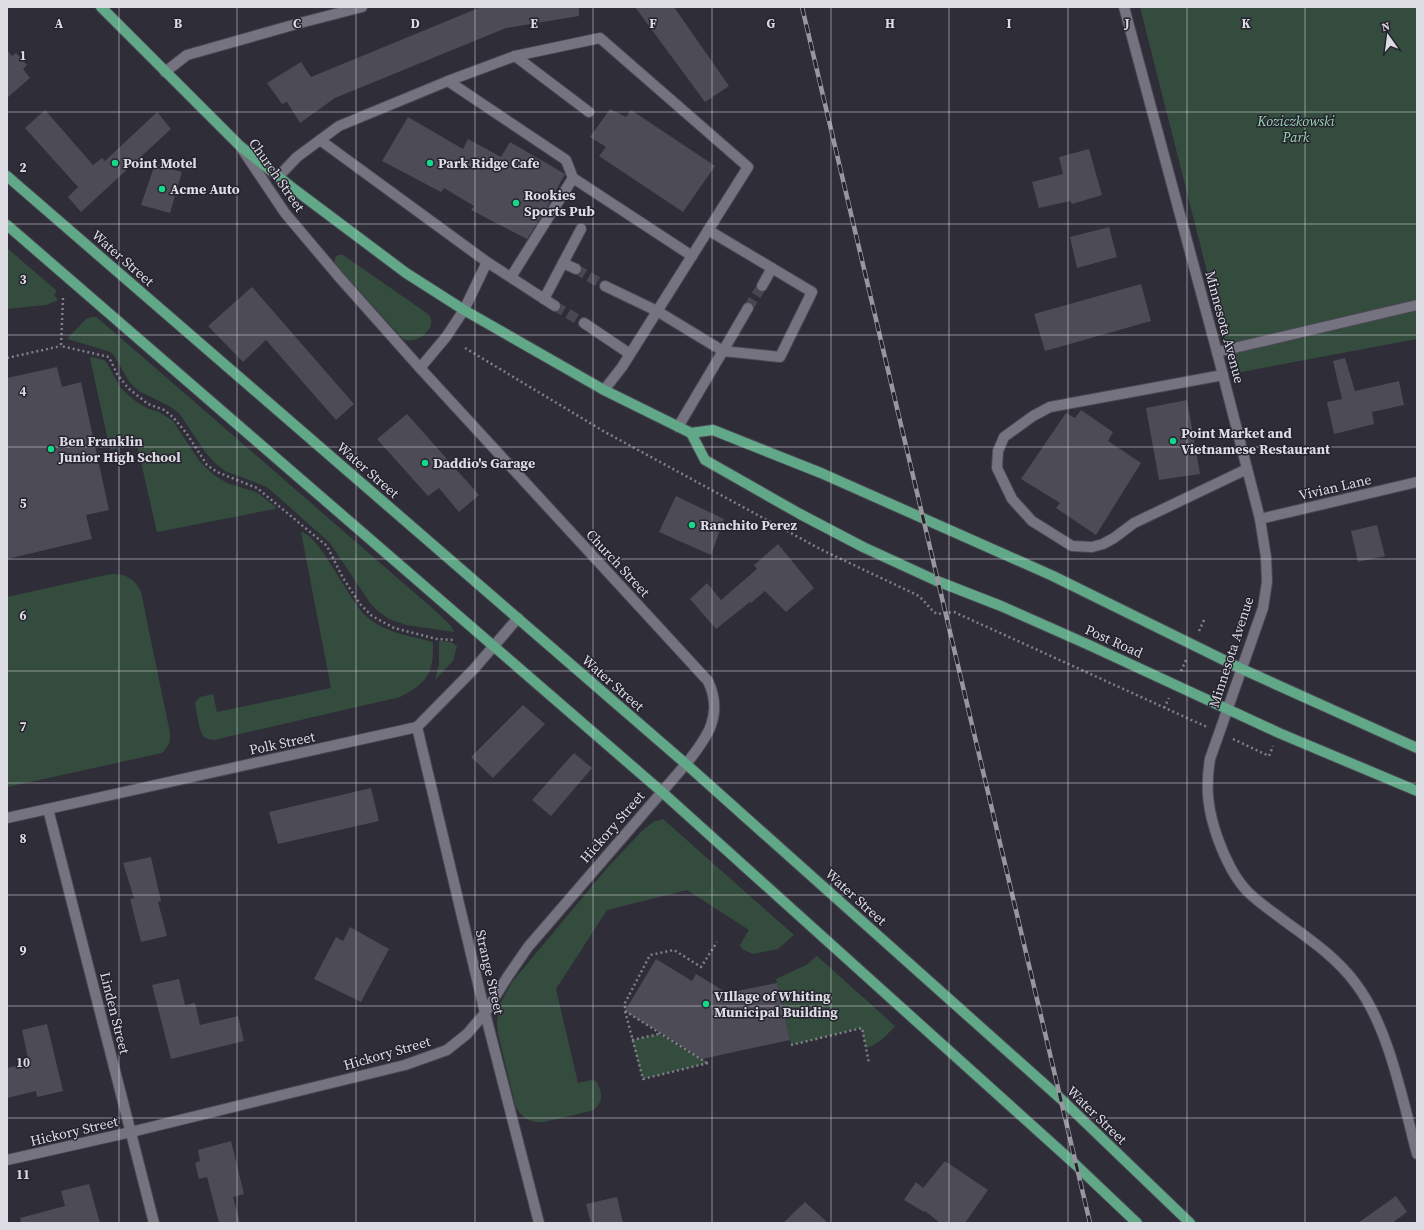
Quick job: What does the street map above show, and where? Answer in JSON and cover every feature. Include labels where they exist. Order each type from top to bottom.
[{"type":"main road","name":"Church Street","points":[[101,7],[240,146]]},
{"type":"main road","points":[[240,146],[278,177],[406,273],[464,310],[604,390],[691,433],[713,430],[821,473],[1053,576],[1242,669],[1417,748]]},
{"type":"main road","name":"Water Street","points":[[7,176],[686,764],[1061,1100],[1190,1223]]},
{"type":"main road","points":[[7,225],[662,792],[1065,1156],[1137,1223]]},
{"type":"main road","name":"Post Road","points":[[691,433],[705,460],[800,514],[864,547],[937,581],[1001,606],[1228,708],[1279,733],[1417,791]]},
{"type":"street","points":[[165,72],[187,55],[362,7]]},
{"type":"street","name":"Minnesota Avenue","points":[[1124,7],[1223,375],[1260,519],[1266,557],[1266,582],[1263,608],[1210,759],[1207,777],[1207,793],[1213,824],[1230,866],[1239,882],[1248,892],[1266,907],[1329,955],[1356,983],[1369,1003],[1390,1054],[1417,1154]]},
{"type":"street","points":[[278,177],[297,157],[339,126],[448,81],[515,56],[600,38],[748,167],[630,354],[604,390]]},
{"type":"street","points":[[515,56],[589,112]]},
{"type":"street","points":[[448,81],[566,160],[573,178],[692,256]]},
{"type":"street","points":[[320,140],[487,262],[555,306]]},
{"type":"street","name":"Church Street","points":[[240,146],[285,213],[339,277],[420,368],[708,681],[714,696],[715,714],[713,721],[704,740],[662,792]]},
{"type":"street","points":[[511,277],[573,178]]},
{"type":"street","points":[[544,299],[581,229]]},
{"type":"street","points":[[606,286],[657,311],[723,352],[780,357],[812,292],[708,230]]},
{"type":"street","points":[[420,368],[446,337],[464,310],[487,262]]},
{"type":"street","points":[[563,263],[576,270]]},
{"type":"street","points":[[762,286],[772,268]]},
{"type":"street","points":[[1217,352],[1417,305]]},
{"type":"street","points":[[678,426],[748,308]]},
{"type":"street","points":[[584,323],[630,354]]},
{"type":"street","points":[[1223,375],[1050,407],[1033,416],[1004,438],[998,452],[997,468],[1012,498],[1032,521],[1072,546],[1092,547],[1103,544],[1114,538],[1134,523],[1247,469]]},
{"type":"street","name":"Vivian Lane","points":[[1260,519],[1417,482]]},
{"type":"street","points":[[417,727],[473,670],[518,618]]},
{"type":"street","name":"Polk Street","points":[[7,818],[417,727]]},
{"type":"street","name":"Strange Street","points":[[417,727],[485,1014],[539,1223]]},
{"type":"street","name":"Hickory Street","points":[[7,1160],[130,1132],[406,1065],[447,1050],[467,1034],[485,1014],[528,947],[662,792]]},
{"type":"street","name":"Linden Street","points":[[48,809],[154,1223]]},
{"type":"path","points":[[61,346],[63,298]]},
{"type":"path","points":[[7,358],[61,346],[109,357],[117,374],[128,388],[148,404],[164,410],[173,417],[187,434],[207,465],[217,472],[257,488],[327,546],[360,604],[372,616],[394,628],[437,639],[454,640]]},
{"type":"path","points":[[465,348],[605,432],[822,550],[916,595],[923,599],[937,614],[954,612],[1269,756],[1279,733]]},
{"type":"path","points":[[1164,708],[1204,620]]},
{"type":"path","points":[[625,1011],[708,1063],[643,1079],[625,1011],[625,1003],[650,956],[674,950],[701,967],[717,942]]},
{"type":"path","points":[[791,1044],[862,1028],[869,1063]]},
{"type":"path","points":[[632,1040],[660,1034]]},
{"type":"green space","name":"Koziczkowski Park","points":[[1140,7],[1417,7],[1417,339],[1236,373],[1221,327]]},
{"type":"green space","points":[[7,248],[57,291],[54,295],[58,300],[46,305],[7,309]]},
{"type":"green space","points":[[338,255],[343,255],[428,314],[431,319],[431,324],[425,334],[414,340],[403,339],[336,265],[335,260]]},
{"type":"green space","points":[[96,317],[100,320],[439,614],[451,626],[454,632],[406,625],[389,619],[379,612],[370,603],[330,543],[267,487],[225,471],[215,463],[206,453],[179,413],[171,407],[139,391],[130,383],[113,354],[108,351],[67,339],[86,319]]},
{"type":"green space","points":[[92,357],[104,360],[107,363],[120,387],[138,403],[159,412],[173,421],[198,459],[214,475],[227,483],[256,492],[276,507],[275,509],[157,532],[137,445],[110,450],[90,358]]},
{"type":"green space","points":[[301,532],[308,536],[316,544],[359,608],[373,622],[389,630],[407,636],[433,642],[432,664],[428,675],[422,683],[400,697],[214,740],[205,738],[199,726],[195,702],[200,697],[213,694],[217,712],[331,688]]},
{"type":"green space","points":[[111,574],[129,578],[135,583],[141,592],[170,733],[169,744],[162,753],[7,787],[7,597]]},
{"type":"green space","points":[[439,641],[451,642],[457,646],[453,661],[435,680],[439,664]]},
{"type":"green space","points":[[663,819],[794,935],[778,949],[753,954],[742,949],[740,945],[749,930],[687,890],[607,910],[556,989],[578,1083],[591,1080],[596,1081],[601,1093],[600,1101],[591,1111],[544,1122],[528,1120],[516,1108],[498,1034],[497,1022],[500,1004],[512,982],[608,867],[642,831],[653,822]]},
{"type":"green space","points":[[817,956],[895,1026],[878,1042],[866,1048],[861,1028],[791,1045],[776,979],[806,965]]},
{"type":"green space","points":[[660,1034],[708,1063],[643,1079],[632,1040]]},
{"type":"building","points":[[481,7],[579,7],[579,16],[506,28],[335,98],[300,123],[287,102],[282,104],[267,83],[301,62],[311,77]]},
{"type":"building","points":[[635,7],[674,7],[729,86],[705,102]]},
{"type":"building","points":[[7,50],[12,56],[16,53],[27,65],[23,69],[30,78],[7,98]]},
{"type":"building","points":[[610,109],[626,117],[631,110],[715,166],[683,212],[599,156],[606,147],[590,137]]},
{"type":"building","name":"Point Motel","points":[[45,110],[93,165],[102,158],[105,161],[157,112],[171,129],[81,212],[68,197],[78,187],[25,128]]},
{"type":"building","points":[[408,117],[463,149],[468,139],[501,157],[510,142],[565,174],[546,209],[527,239],[471,210],[474,206],[444,188],[441,192],[382,161]]},
{"type":"building","points":[[1089,149],[1102,195],[1072,204],[1070,201],[1039,208],[1032,182],[1063,174],[1059,157]]},
{"type":"building","name":"Acme Auto","points":[[155,164],[182,172],[170,213],[141,205]]},
{"type":"building","points":[[1109,227],[1117,257],[1077,268],[1070,237]]},
{"type":"building","points":[[1141,284],[1151,321],[1045,351],[1034,314]]},
{"type":"building","points":[[252,287],[354,404],[336,420],[266,340],[243,362],[208,326]]},
{"type":"building","points":[[1345,358],[1355,391],[1399,381],[1404,405],[1372,412],[1374,424],[1334,434],[1327,402],[1342,399],[1333,361]]},
{"type":"building","name":"Ben Franklin Junior High School","points":[[57,367],[62,387],[81,382],[109,510],[86,515],[92,539],[7,559],[7,378]]},
{"type":"building","name":"Point Market and Vietnamese Restaurant","points":[[1187,400],[1200,474],[1159,480],[1146,408]]},
{"type":"building","points":[[1081,410],[1113,432],[1108,441],[1141,463],[1096,535],[1056,508],[1060,503],[1021,479],[1066,413],[1075,418]]},
{"type":"building","name":"Daddio's Garage","points":[[407,414],[479,495],[459,512],[439,488],[428,496],[377,439]]},
{"type":"building","name":"Ranchito Perez","points":[[676,496],[724,519],[711,555],[659,532]]},
{"type":"building","points":[[1377,525],[1385,556],[1358,562],[1351,531]]},
{"type":"building","points":[[778,544],[814,588],[786,612],[765,591],[716,629],[690,599],[707,583],[721,600],[757,569],[754,565]]},
{"type":"building","points":[[523,705],[545,724],[493,778],[471,757]]},
{"type":"building","points":[[574,753],[592,768],[551,816],[532,800]]},
{"type":"building","points":[[371,788],[379,821],[278,844],[269,812]]},
{"type":"building","points":[[151,857],[161,901],[158,902],[167,936],[141,942],[130,899],[134,898],[123,863]]},
{"type":"building","points":[[350,927],[389,949],[361,1002],[314,979],[336,937],[343,941]]},
{"type":"building","name":"VIllage of Whiting Municipal Building","points":[[656,959],[692,981],[696,974],[727,993],[777,983],[790,1040],[702,1059],[625,1011]]},
{"type":"building","points":[[179,979],[185,1005],[195,1003],[200,1025],[238,1016],[244,1041],[171,1059],[152,985]]},
{"type":"building","points":[[47,1024],[63,1091],[37,1097],[36,1091],[7,1098],[7,1068],[29,1063],[22,1030]]},
{"type":"building","points":[[231,1141],[244,1194],[233,1197],[240,1223],[219,1223],[207,1177],[199,1179],[195,1163],[200,1161],[198,1150]]},
{"type":"building","points":[[945,1161],[988,1190],[965,1223],[940,1223],[925,1211],[924,1212],[904,1200],[916,1182],[923,1188]]},
{"type":"building","points":[[89,1184],[100,1223],[21,1223],[20,1218],[65,1206],[61,1191]]},
{"type":"building","points":[[1396,1196],[1407,1212],[1392,1223],[1358,1223]]},
{"type":"building","points":[[617,1197],[623,1223],[591,1223],[586,1204]]},
{"type":"building","points":[[805,1202],[828,1223],[783,1223]]},
{"type":"tunnel","points":[[576,269],[605,286]]},
{"type":"tunnel","points":[[748,308],[762,286]]},
{"type":"tunnel","points":[[555,306],[584,323]]},
{"type":"railway","points":[[802,7],[1090,1223]]},
{"type":"place","name":"Point Motel","points":[[115,163]]},
{"type":"place","name":"Park Ridge Cafe","points":[[430,163]]},
{"type":"place","name":"Acme Auto","points":[[162,189]]},
{"type":"place","name":"Rookies Sports Pub","points":[[516,203]]},
{"type":"place","name":"Point Market and Vietnamese Restaurant","points":[[1173,441]]},
{"type":"place","name":"Ben Franklin Junior High School","points":[[51,449]]},
{"type":"place","name":"Daddio's Garage","points":[[425,463]]},
{"type":"place","name":"Ranchito Perez","points":[[692,525]]},
{"type":"place","name":"VIllage of Whiting Municipal Building","points":[[706,1004]]}]
